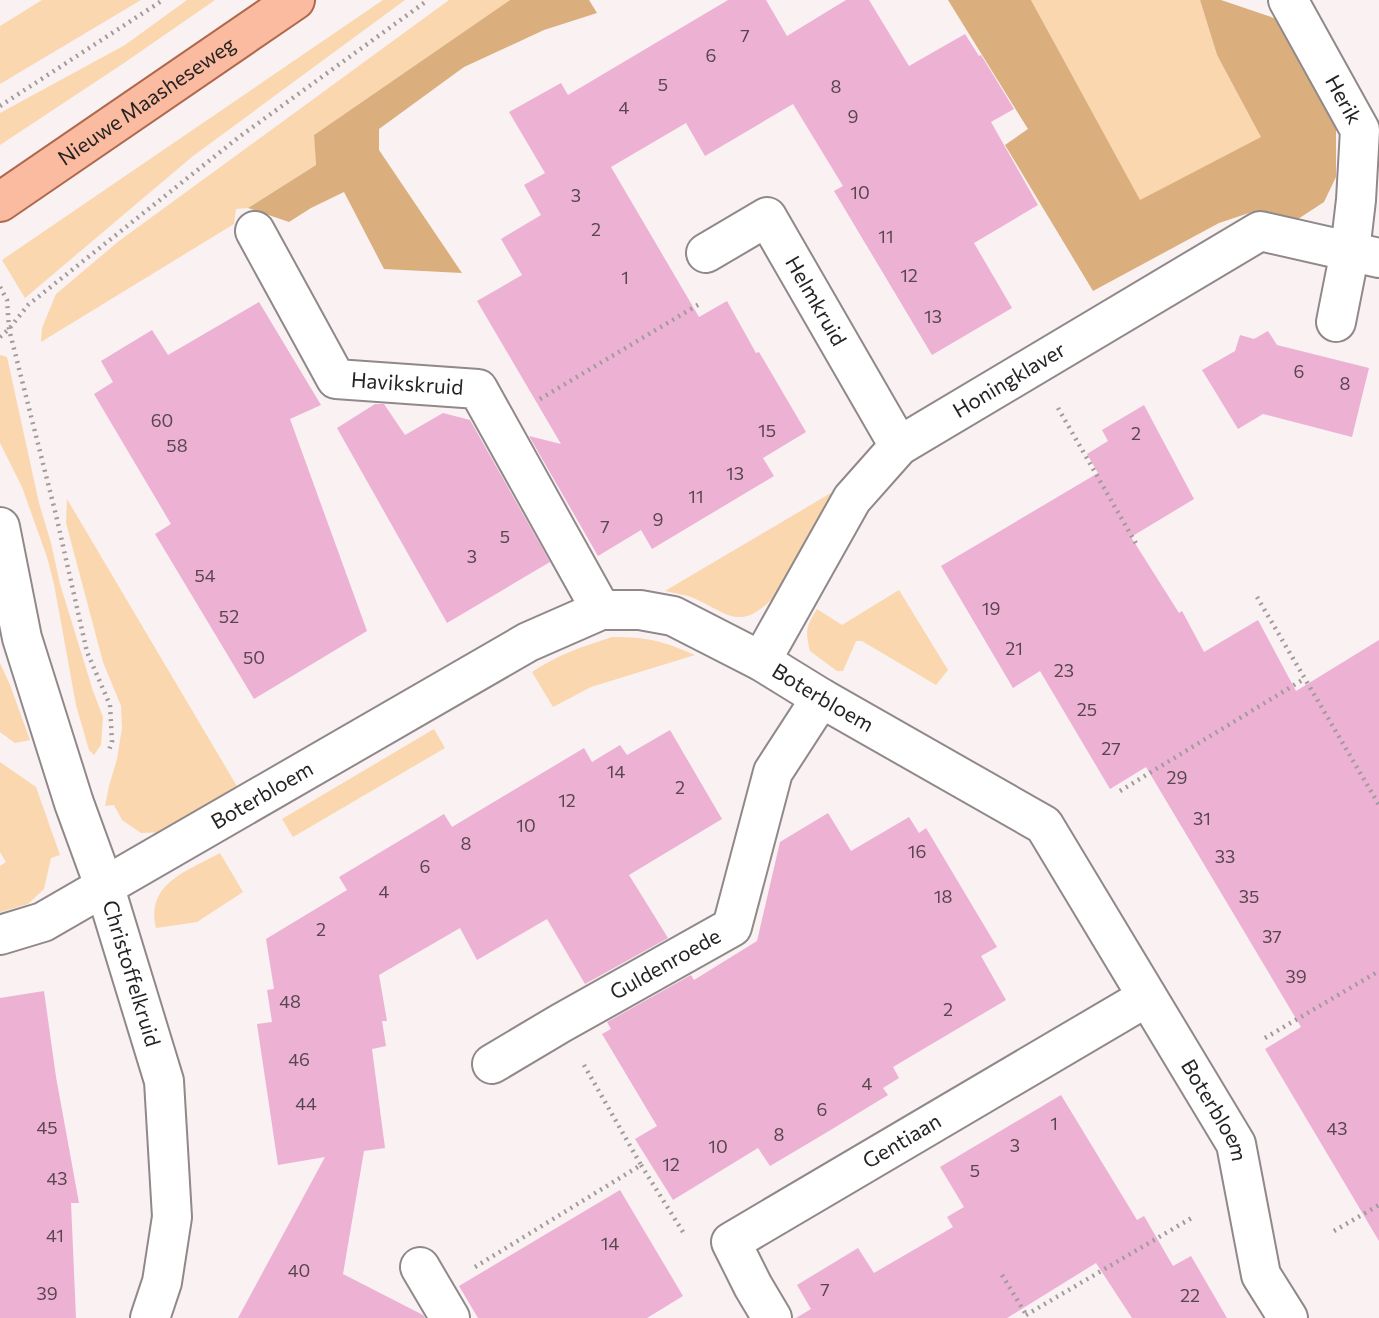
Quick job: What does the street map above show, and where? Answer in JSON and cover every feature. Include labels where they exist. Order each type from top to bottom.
[{"type":"main road","name":"Nieuwe Maasheseweg","points":[[0,202],[295,0]]},
{"type":"street","name":"Herik","points":[[1288,0],[1360,131],[1356,200],[1365,255],[1336,322]]},
{"type":"street","name":"Helmkruid","points":[[706,253],[767,217],[899,446]]},
{"type":"street","name":"Havikskruid","points":[[255,231],[336,379],[478,389],[601,610]]},
{"type":"street","name":"Honingklaver","points":[[761,661],[852,499],[899,446],[1260,231],[1365,255]]},
{"type":"street","name":"Christoffelkruid","points":[[0,527],[22,638],[74,803],[105,888],[164,1081],[172,1217],[162,1282],[150,1318]]},
{"type":"street","name":"Christoffelkruid","points":[[0,605],[22,638]]},
{"type":"street","name":"Boterbloem","points":[[0,935],[43,922],[105,888],[528,642],[601,610],[640,610],[673,616],[761,661],[1044,825],[1236,1144],[1261,1275],[1288,1318]]},
{"type":"street","name":"Guldenroede","points":[[492,1064],[732,927],[773,772],[821,698]]},
{"type":"street","name":"Gentiaan","points":[[731,1242],[1147,997]]},
{"type":"street","points":[[731,1242],[772,1318]]},
{"type":"path","points":[[0,106],[163,0]]},
{"type":"path","points":[[0,337],[28,304],[239,137],[428,0]]},
{"type":"path","points":[[498,424],[723,290],[706,253]]},
{"type":"path","points":[[0,288],[6,300],[9,329],[57,515],[88,652],[110,705],[112,742],[102,774],[74,803]]},
{"type":"path","points":[[1033,366],[1138,547]]},
{"type":"path","points":[[1257,597],[1379,805]]},
{"type":"path","points":[[1120,791],[1304,679]]},
{"type":"path","points":[[1265,1038],[1379,971]]},
{"type":"path","points":[[561,1023],[641,1164],[684,1233],[731,1242]]},
{"type":"path","points":[[435,1292],[641,1164]]},
{"type":"path","points":[[1334,1231],[1379,1205]]},
{"type":"path","points":[[1002,1275],[1027,1317],[1195,1216]]},
{"type":"shaded area","points":[[42,0],[141,0],[0,84],[0,26]]},
{"type":"shaded area","points":[[187,0],[215,0],[0,145],[0,113],[125,45]]},
{"type":"shaded area","points":[[383,0],[405,0],[193,156],[25,298],[2,260]]},
{"type":"shaded area","points":[[449,0],[510,0],[314,135],[316,165],[248,208],[236,209],[234,224],[41,342],[42,328],[56,294],[119,241]]},
{"type":"shaded area","points":[[510,0],[589,0],[597,13],[544,30],[464,67],[379,129],[379,150],[462,273],[384,269],[344,192],[289,222],[248,208],[316,165],[314,135]]},
{"type":"shaded area","points":[[948,0],[1031,0],[1140,200],[1261,137],[1217,55],[1200,0],[1221,0],[1277,19],[1320,89],[1336,129],[1336,177],[1324,202],[1298,219],[1252,212],[1219,223],[1093,291],[1005,145],[1028,129]]},
{"type":"shaded area","points":[[1031,0],[1200,0],[1217,55],[1262,137],[1100,221],[1065,63]]},
{"type":"shaded area","points":[[0,355],[7,357],[60,584],[103,717],[101,745],[94,755],[89,750],[76,705],[47,557],[22,487],[0,443]]},
{"type":"shaded area","points":[[836,490],[773,598],[760,609],[749,615],[731,616],[688,596],[665,591]]},
{"type":"shaded area","points":[[67,499],[238,788],[170,832],[141,833],[122,820],[114,805],[105,806],[122,728],[121,706],[103,662],[66,523]]},
{"type":"shaded area","points":[[899,590],[948,670],[936,685],[862,641],[856,641],[843,671],[837,671],[810,651],[807,629],[817,609],[842,625]]},
{"type":"shaded area","points":[[612,637],[655,641],[695,655],[591,687],[553,707],[532,672],[561,656]]},
{"type":"shaded area","points":[[0,663],[30,740],[15,743],[0,732]]},
{"type":"shaded area","points":[[434,729],[445,748],[293,837],[282,819]]},
{"type":"shaded area","points":[[0,762],[36,787],[60,855],[51,858],[44,889],[28,904],[0,912],[0,866],[6,862],[0,852]]},
{"type":"shaded area","points":[[220,853],[243,892],[197,922],[156,928],[154,913],[163,889],[183,873]]},
{"type":"building","points":[[728,0],[766,0],[787,36],[846,0],[869,0],[909,66],[965,34],[1014,109],[991,122],[1038,205],[974,243],[1012,308],[932,355],[834,191],[843,186],[793,104],[705,156],[686,123],[611,167],[699,317],[727,301],[806,432],[763,458],[774,476],[652,549],[641,530],[598,556],[529,436],[561,444],[477,301],[522,275],[501,239],[541,215],[524,185],[545,173],[509,112],[561,83],[568,95]]},
{"type":"building","points":[[259,302],[321,405],[290,419],[367,631],[254,699],[155,534],[171,524],[94,394],[113,382],[101,361],[152,330],[168,355]]},
{"type":"building","points":[[1268,331],[1277,345],[1369,368],[1352,437],[1263,414],[1238,429],[1202,370],[1235,351],[1240,335],[1254,339]]},
{"type":"building","points":[[375,404],[384,404],[405,435],[443,413],[470,420],[550,562],[447,623],[337,428]]},
{"type":"building","points":[[1144,405],[1194,499],[1131,537],[1179,613],[1182,611],[1204,652],[1258,620],[1296,691],[1379,640],[1379,1241],[1265,1049],[1301,1027],[1146,767],[1110,789],[1040,671],[1013,688],[941,566],[1098,473],[1087,454],[1108,441],[1102,430]]},
{"type":"building","points":[[670,730],[722,819],[629,875],[668,938],[585,984],[547,919],[477,960],[460,928],[379,975],[387,1021],[382,1021],[386,1046],[372,1049],[385,1148],[364,1151],[343,1274],[425,1318],[238,1318],[325,1157],[278,1165],[257,1024],[272,1022],[267,990],[274,989],[266,939],[347,890],[339,877],[444,814],[452,827],[584,748],[592,762],[620,745],[627,755]]},
{"type":"building","points":[[828,813],[851,851],[909,817],[919,833],[926,828],[997,947],[981,956],[1006,1000],[893,1067],[899,1078],[883,1088],[888,1095],[829,1131],[770,1166],[758,1148],[673,1200],[635,1139],[657,1126],[602,1034],[611,1029],[607,1022],[691,975],[694,980],[757,941],[780,842]]},
{"type":"building","points":[[44,991],[56,1077],[79,1203],[71,1203],[76,1318],[0,1318],[0,998]]},
{"type":"building","points":[[1061,1095],[1137,1220],[1144,1216],[1173,1266],[1191,1256],[1227,1318],[1132,1318],[1096,1263],[1007,1318],[796,1318],[811,1309],[797,1285],[858,1248],[874,1273],[953,1227],[947,1217],[964,1207],[940,1167]]},
{"type":"building","points":[[620,1190],[683,1296],[647,1318],[478,1318],[459,1286]]}]
